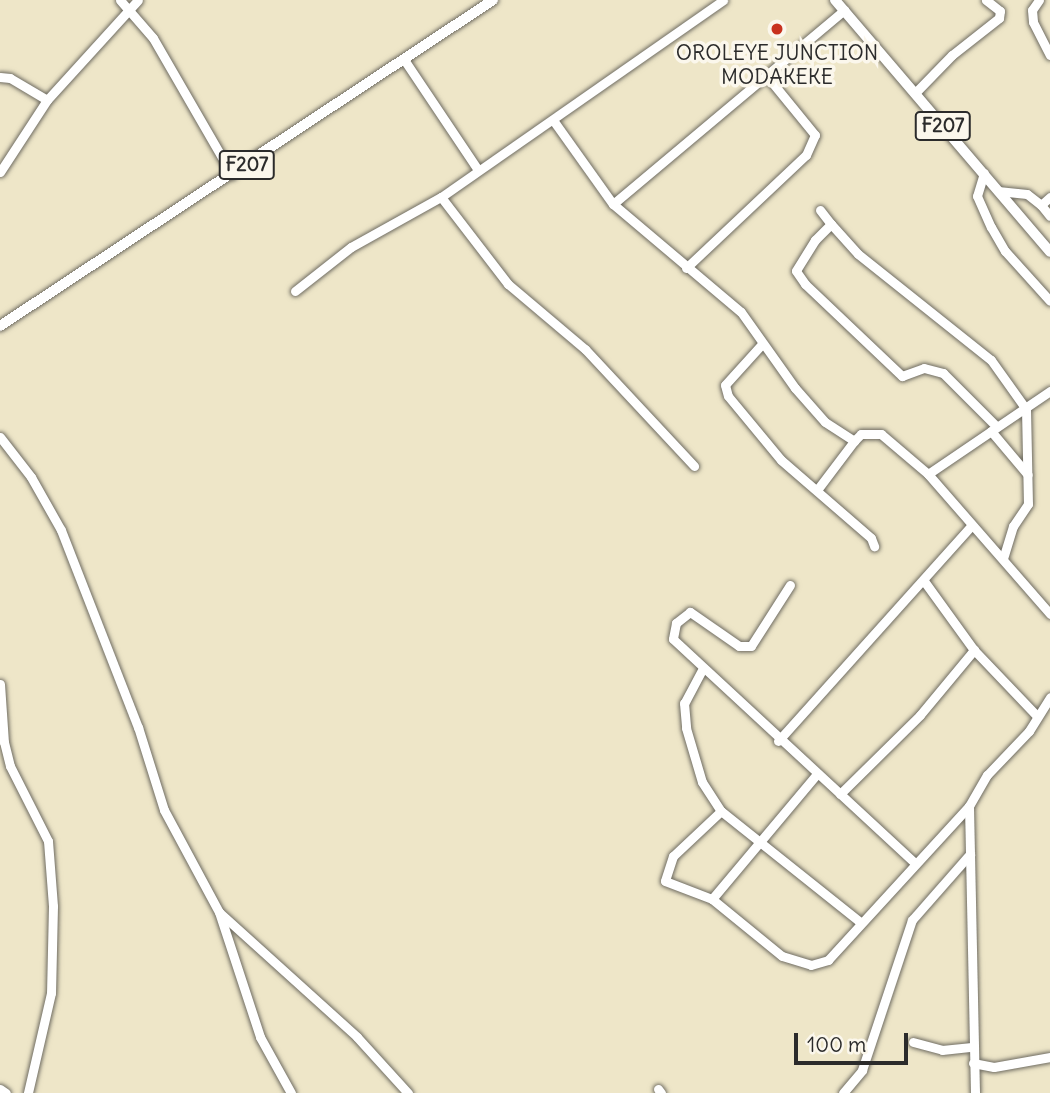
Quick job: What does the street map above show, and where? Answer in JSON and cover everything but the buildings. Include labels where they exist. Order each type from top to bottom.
[{"type":"main road","name":"F207","points":[[0,326],[405,61],[493,0]]},
{"type":"main road","name":"F207","points":[[835,0],[1050,252]]},
{"type":"street","points":[[120,0],[125,10],[153,38],[232,175]]},
{"type":"street","points":[[0,172],[47,100],[125,10],[138,0]]},
{"type":"street","points":[[295,291],[351,247],[441,197],[723,0]]},
{"type":"street","points":[[915,93],[952,55],[999,18],[1000,11],[986,0]]},
{"type":"street","points":[[1039,0],[1032,10],[1033,22],[1050,55]]},
{"type":"street","points":[[612,204],[844,10]]},
{"type":"street","points":[[405,61],[478,170]]},
{"type":"street","points":[[686,268],[806,156],[815,135],[766,75]]},
{"type":"street","points":[[0,77],[10,78],[47,100]]},
{"type":"street","points":[[553,120],[612,204],[741,312],[762,344],[825,422],[854,441]]},
{"type":"street","points":[[984,173],[976,196],[991,226],[1005,251],[1050,301]]},
{"type":"street","points":[[998,191],[1027,194],[1050,216]]},
{"type":"street","points":[[441,197],[508,284],[584,349],[694,467]]},
{"type":"street","points":[[1041,205],[1050,197]]},
{"type":"street","points":[[820,210],[858,254],[991,359],[1026,409],[1028,504],[1013,526],[1003,559]]},
{"type":"street","points":[[831,224],[815,240],[796,271],[805,284],[902,376],[933,368],[994,429],[1028,476]]},
{"type":"street","points":[[762,344],[725,385],[728,396],[781,460],[817,490],[874,546]]},
{"type":"street","points":[[928,474],[1050,391]]},
{"type":"street","points":[[817,490],[861,434],[881,434],[928,474],[1050,614]]},
{"type":"street","points":[[0,437],[31,477],[61,530],[138,727],[164,810],[219,912],[260,1037],[291,1093]]},
{"type":"street","points":[[778,741],[972,525]]},
{"type":"street","points":[[924,580],[974,650],[1037,716]]},
{"type":"street","points":[[790,585],[751,646],[739,646],[696,614],[685,613],[673,628],[673,639],[778,741],[915,863]]},
{"type":"street","points":[[840,794],[919,715],[974,650]]},
{"type":"street","points":[[703,668],[684,704],[686,727],[702,782],[721,811],[860,922]]},
{"type":"street","points":[[0,684],[4,742],[10,766],[48,841],[53,906],[51,993],[28,1093]]},
{"type":"street","points":[[721,811],[673,856],[664,876],[669,884],[712,899],[782,956],[797,963],[811,965],[837,955],[860,922],[969,806],[987,775],[1029,731],[1050,697]]},
{"type":"street","points":[[712,899],[763,842],[816,775]]},
{"type":"street","points":[[969,806],[976,1013],[972,1048],[975,1093]]},
{"type":"street","points":[[843,1093],[862,1070],[912,920],[970,854]]},
{"type":"street","points":[[219,912],[357,1037],[408,1093]]},
{"type":"street","points":[[913,1042],[942,1050],[972,1048]]},
{"type":"street","points":[[973,1063],[994,1067],[1050,1057]]},
{"type":"street","points":[[0,1089],[6,1093]]},
{"type":"place","name":"OROLEYE JUNCTION MODAKEKE","points":[[777,29]]}]
